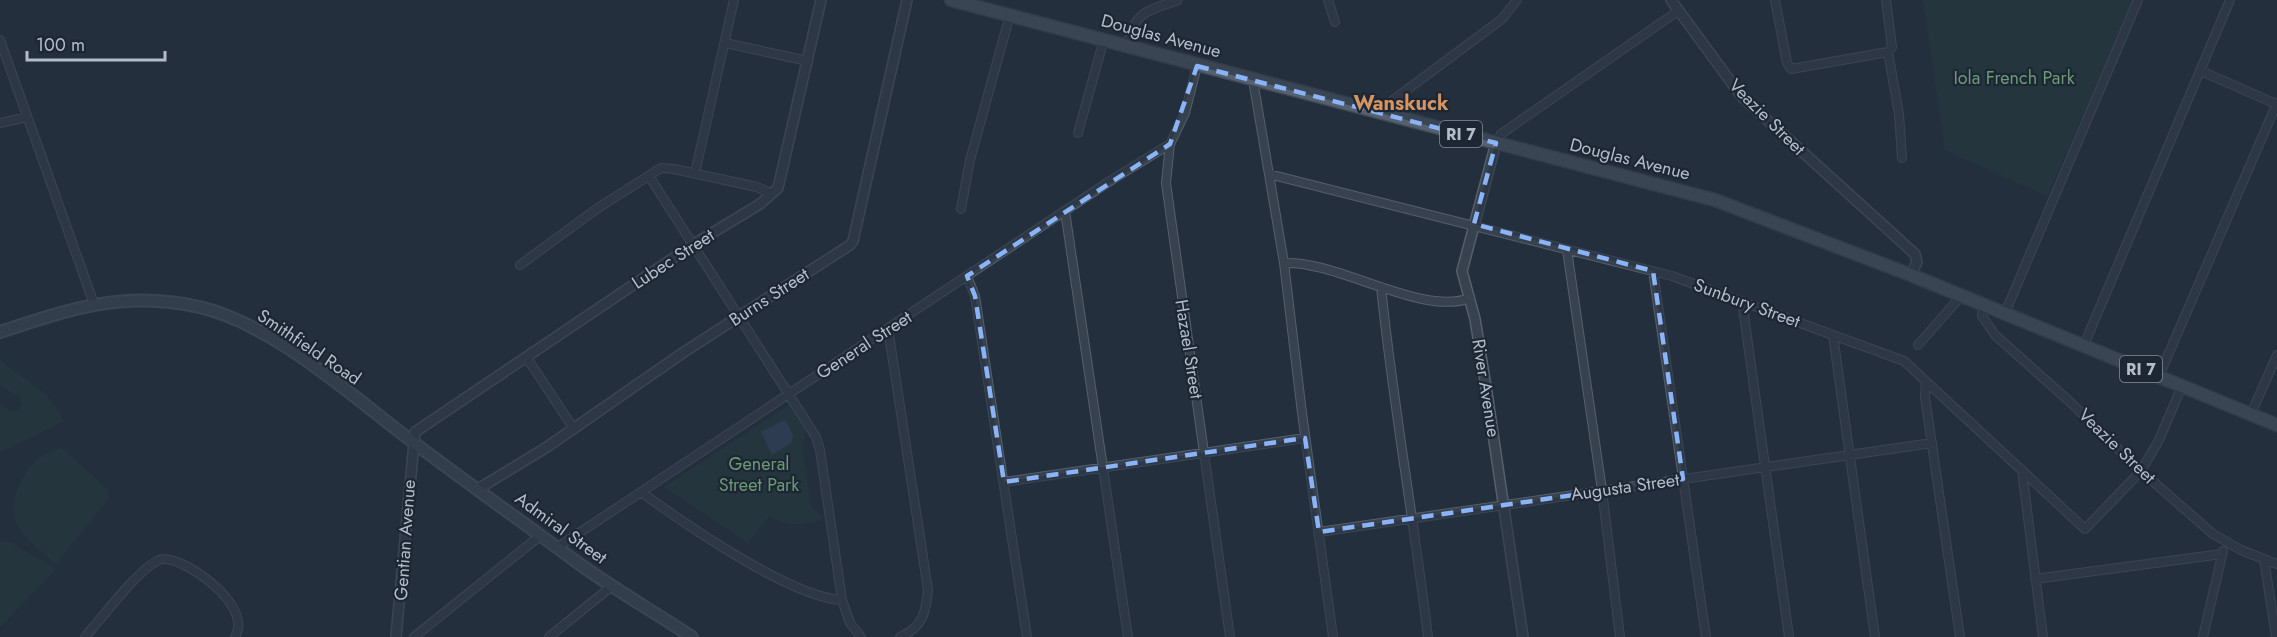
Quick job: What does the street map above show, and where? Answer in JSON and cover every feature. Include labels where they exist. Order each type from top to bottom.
[{"type":"main road","name":"Douglas Avenue","points":[[951,0],[1715,200],[1983,303],[2277,425]]},
{"type":"main road","name":"Smithfield Road","points":[[0,332],[79,306],[123,300],[166,301],[201,307],[243,323],[322,373],[412,442]]},
{"type":"main road","name":"Admiral Street","points":[[412,442],[612,586],[685,635]]},
{"type":"street","points":[[695,173],[734,0]]},
{"type":"street","name":"Lubec Street","points":[[412,442],[415,432],[422,426],[694,244],[760,204],[778,188],[821,0]]},
{"type":"street","name":"Burns Street","points":[[478,489],[574,429],[853,241],[907,0]]},
{"type":"street","points":[[1127,45],[1133,23],[1139,17],[1178,0]]},
{"type":"street","points":[[1328,0],[1335,22]]},
{"type":"street","points":[[1377,112],[1502,19],[1517,0]]},
{"type":"street","name":"Veazie Street","points":[[1671,0],[1742,97],[1915,254],[1917,262],[1911,275]]},
{"type":"street","points":[[1775,0],[1787,63],[1791,69],[1888,52],[1892,47],[1886,0]]},
{"type":"street","points":[[2005,313],[2138,0]]},
{"type":"street","points":[[2084,345],[2230,0]]},
{"type":"street","points":[[1496,143],[1501,134],[1678,11]]},
{"type":"street","points":[[960,209],[970,160],[1010,15]]},
{"type":"street","points":[[1078,133],[1104,39]]},
{"type":"street","points":[[0,40],[94,304]]},
{"type":"street","points":[[725,43],[808,62]]},
{"type":"street","points":[[1888,52],[1899,114],[1902,158]]},
{"type":"street","name":"Hazael Street","points":[[1197,66],[1185,113],[1170,144],[1166,183],[1230,637]]},
{"type":"street","points":[[2159,376],[2277,103],[2201,71]]},
{"type":"street","points":[[1253,80],[1284,263],[1305,438],[1333,637]]},
{"type":"street","points":[[0,123],[27,117]]},
{"type":"street","name":"River Avenue","points":[[1496,143],[1462,271],[1470,298],[1505,506],[1523,637]]},
{"type":"street","name":"General Street","points":[[558,547],[1149,155],[1170,144]]},
{"type":"street","points":[[520,266],[597,208],[661,168],[757,187],[770,193]]},
{"type":"street","name":"Sunbury Street","points":[[1269,174],[1474,224],[1653,272],[1742,301],[1904,361],[2085,529],[2141,471]]},
{"type":"street","points":[[649,176],[809,423],[820,450],[842,600],[850,623],[861,637]]},
{"type":"street","points":[[1065,211],[1105,468],[1128,637]]},
{"type":"street","points":[[1566,250],[1602,490],[1620,637]]},
{"type":"street","points":[[1284,263],[1296,262],[1322,268],[1381,287],[1455,304],[1470,298]]},
{"type":"street","points":[[1653,272],[1706,637]]},
{"type":"street","points":[[967,276],[975,296],[1027,637]]},
{"type":"street","points":[[1381,287],[1389,365],[1414,520],[1428,637]]},
{"type":"street","points":[[1918,345],[1962,295]]},
{"type":"street","points":[[1742,301],[1789,637]]},
{"type":"street","name":"Veazie Street","points":[[1983,303],[1982,316],[1995,335],[2069,401],[2141,471],[2214,534],[2277,564]]},
{"type":"street","points":[[888,328],[928,590],[927,609],[921,621],[900,637]]},
{"type":"street","points":[[1833,335],[1875,637]]},
{"type":"street","points":[[2251,414],[2277,355]]},
{"type":"street","points":[[526,358],[574,429]]},
{"type":"street","points":[[1926,381],[1925,397],[1960,637]]},
{"type":"street","points":[[2141,471],[2158,440],[2182,386]]},
{"type":"street","points":[[1004,482],[1305,438]]},
{"type":"street","name":"Gentian Avenue","points":[[396,637],[412,442]]},
{"type":"street","name":"Augusta Street","points":[[1319,532],[1932,443]]},
{"type":"street","points":[[2022,470],[2043,637]]},
{"type":"street","points":[[641,492],[753,564],[797,588],[827,599],[842,600]]},
{"type":"street","points":[[414,637],[541,535]]},
{"type":"street","points":[[2203,637],[2226,541]]},
{"type":"street","points":[[2035,579],[2222,554]]},
{"type":"street","points":[[85,637],[147,569],[164,559],[171,559],[197,573],[224,595],[239,616],[240,629],[235,637]]},
{"type":"street","points":[[2264,559],[2276,637]]},
{"type":"street","points":[[549,637],[612,586]]},
{"type":"highlighted area","points":[[1197,66],[1496,143],[1474,224],[1653,271],[1683,479],[1319,532],[1305,438],[1004,482],[975,296],[967,276],[1170,144]]},
{"type":"green space","name":"Iola French Park","points":[[1923,0],[2134,0],[2047,196],[1945,150]]},
{"type":"green space","points":[[0,360],[43,393],[58,410],[64,421],[0,452],[0,404],[12,411],[19,410],[22,405],[19,394],[14,395],[0,384]]},
{"type":"green space","name":"General Street Park","points":[[790,404],[806,429],[802,446],[811,507],[821,515],[822,520],[789,524],[769,516],[748,543],[664,487]]},
{"type":"green space","points":[[61,447],[108,490],[109,498],[56,564],[32,544],[22,532],[15,519],[14,503],[18,487],[37,460]]},
{"type":"green space","points":[[0,541],[12,543],[56,569],[0,627]]},
{"type":"water","points":[[785,420],[793,434],[792,442],[772,455],[761,432]]},
{"type":"district","name":"Wanskuck","points":[[1401,103]]}]
